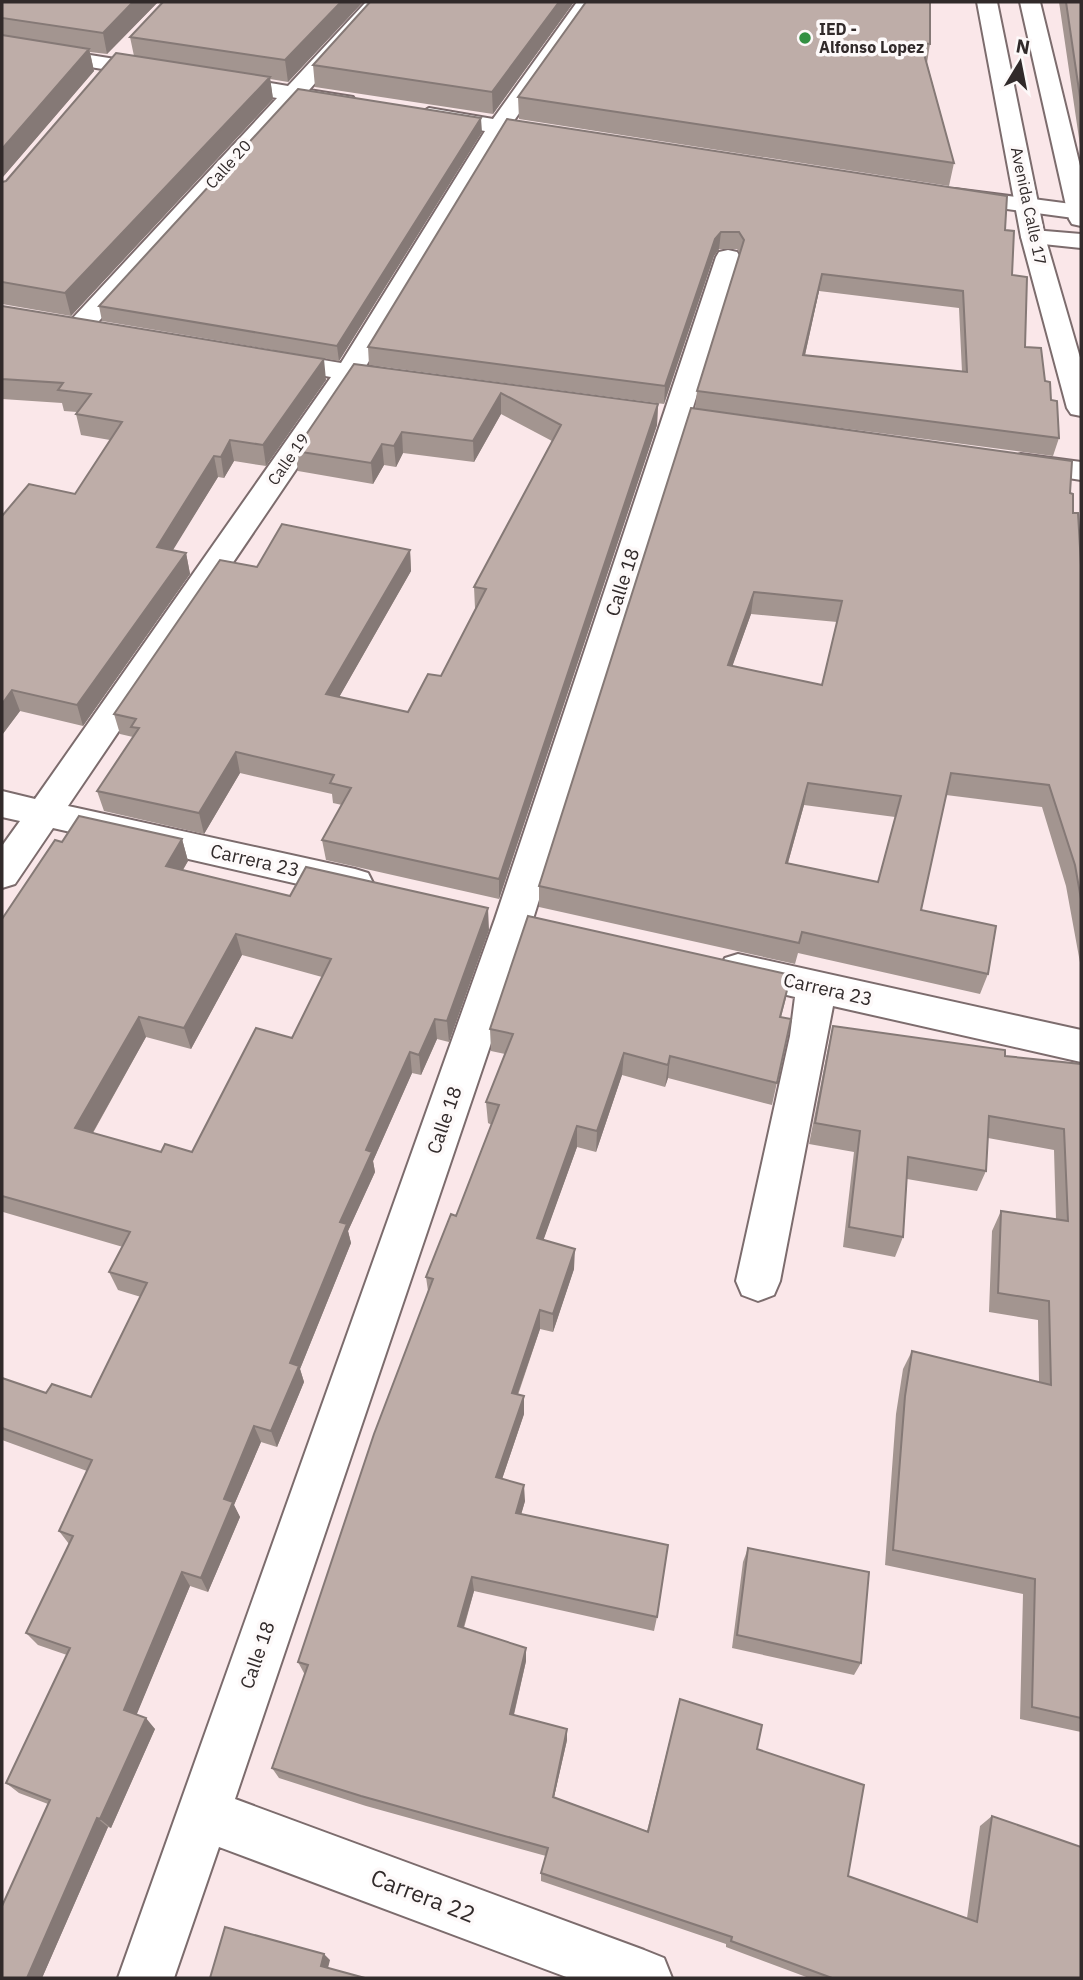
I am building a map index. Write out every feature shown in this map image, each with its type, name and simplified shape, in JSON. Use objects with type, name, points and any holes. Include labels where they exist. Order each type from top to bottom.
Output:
[{"type":"street","name":"Calle 20","points":[[80,327],[377,2]]},
{"type":"street","name":"Calle 19","points":[[2,874],[348,373],[499,126],[587,2]]},
{"type":"street","name":"Avenida Calle 17","points":[[986,2],[1034,237],[1081,408]]},
{"type":"street","points":[[934,193],[1080,216],[1031,2]]},
{"type":"street","points":[[97,85],[131,46]]},
{"type":"street","points":[[2,47],[361,105]]},
{"type":"street","points":[[402,111],[580,139]]},
{"type":"street","points":[[1034,237],[1081,241]]},
{"type":"street","name":"Calle 18","points":[[146,1978],[501,916],[728,257]]},
{"type":"street","points":[[254,357],[430,384]]},
{"type":"street","points":[[1000,460],[1081,471]]},
{"type":"street","name":"Carrera 23","points":[[2,804],[393,891]]},
{"type":"street","points":[[501,916],[554,928]]},
{"type":"street","name":"Carrera 23","points":[[698,960],[1081,1046]]},
{"type":"street","points":[[758,1281],[810,1035],[816,986]]},
{"type":"street","name":"Carrera 22","points":[[201,1813],[644,1978]]},
{"type":"building","points":[[2,2],[133,2],[103,33],[2,18]]},
{"type":"building","points":[[163,2],[341,2],[285,60],[130,37]]},
{"type":"building","points":[[370,2],[559,2],[492,92],[313,65]]},
{"type":"building","points":[[586,2],[930,2],[930,44],[921,43],[954,163],[518,97]]},
{"type":"building","points":[[1066,2],[1081,2],[1081,104]]},
{"type":"building","points":[[2,35],[89,49],[2,149]]},
{"type":"building","points":[[116,53],[270,77],[65,293],[2,282],[2,182],[6,181]]},
{"type":"building","points":[[298,89],[481,118],[337,346],[99,306]]},
{"type":"building","points":[[507,119],[1007,196],[1005,230],[1014,231],[1012,275],[1027,277],[1025,347],[1041,348],[1045,381],[1050,382],[1051,400],[1057,401],[1059,438],[697,391],[744,240],[739,232],[721,232],[715,239],[665,386],[368,347]],"holes":[[[822,274],[963,291],[967,372],[803,355]]]},
{"type":"building","points":[[2,306],[324,359],[263,445],[230,440],[221,457],[214,456],[157,547],[186,553],[77,705],[12,690],[2,704],[2,516],[29,484],[75,494],[122,422],[76,414],[91,394],[58,390],[63,383],[2,379]]},
{"type":"building","points":[[354,364],[658,404],[499,879],[322,840],[351,788],[330,783],[334,775],[236,752],[199,813],[97,791],[139,728],[131,727],[136,719],[114,714],[220,560],[257,567],[282,524],[410,550],[326,694],[408,712],[428,674],[441,676],[486,589],[474,587],[561,425],[501,393],[473,441],[402,432],[394,446],[382,444],[371,463],[295,451]]},
{"type":"building","points":[[691,408],[1072,461],[1070,493],[1073,494],[1073,513],[1078,513],[1081,565],[1081,899],[1075,865],[1049,785],[951,773],[921,910],[996,926],[988,974],[802,932],[799,943],[539,886]],"holes":[[[754,592],[842,601],[822,685],[728,665]],[[808,783],[901,796],[878,882],[786,863]]]},
{"type":"building","points":[[79,816],[182,839],[166,866],[290,896],[306,867],[488,908],[447,1021],[435,1019],[419,1055],[410,1052],[366,1150],[372,1152],[340,1222],[347,1224],[290,1363],[299,1366],[271,1431],[254,1426],[224,1499],[233,1502],[201,1578],[182,1572],[124,1710],[146,1718],[100,1819],[97,1818],[27,1978],[2,1978],[2,1906],[50,1800],[6,1783],[70,1648],[26,1633],[73,1536],[59,1531],[92,1460],[2,1428],[2,1378],[46,1393],[52,1384],[91,1397],[147,1283],[109,1272],[130,1232],[2,1196],[2,919],[55,840],[62,842]],"holes":[[[236,934],[331,959],[292,1038],[256,1028],[192,1152],[165,1144],[161,1152],[75,1128],[139,1017],[184,1028]]]},
{"type":"building","points":[[528,916],[791,975],[780,1017],[791,1019],[777,1083],[670,1056],[668,1065],[624,1053],[597,1131],[577,1126],[537,1238],[575,1249],[553,1314],[540,1310],[512,1393],[524,1396],[496,1477],[524,1485],[516,1513],[668,1545],[657,1617],[472,1577],[458,1626],[526,1648],[510,1714],[567,1729],[553,1797],[648,1832],[680,1699],[762,1725],[757,1749],[864,1785],[848,1876],[977,1922],[992,1816],[1081,1847],[1081,1978],[832,1978],[731,1941],[732,1937],[541,1873],[548,1848],[361,1796],[272,1768],[308,1665],[298,1662],[374,1434],[433,1279],[426,1277],[451,1214],[456,1216],[499,1105],[486,1102],[513,1034],[490,1029]]},
{"type":"building","points":[[833,1026],[1005,1050],[1005,1056],[1081,1064],[1081,1718],[1032,1707],[1035,1579],[893,1550],[905,1396],[912,1351],[1051,1385],[1049,1301],[998,1293],[1001,1211],[1068,1221],[1064,1129],[989,1116],[986,1171],[908,1157],[903,1237],[849,1227],[860,1131],[815,1123]]},
{"type":"building","points":[[748,1548],[869,1572],[861,1663],[737,1635]]},
{"type":"building","points":[[225,1927],[324,1954],[321,1966],[365,1978],[210,1978]]},
{"type":"place","name":"IED - Alfonso Lopez","points":[[805,38]]}]
